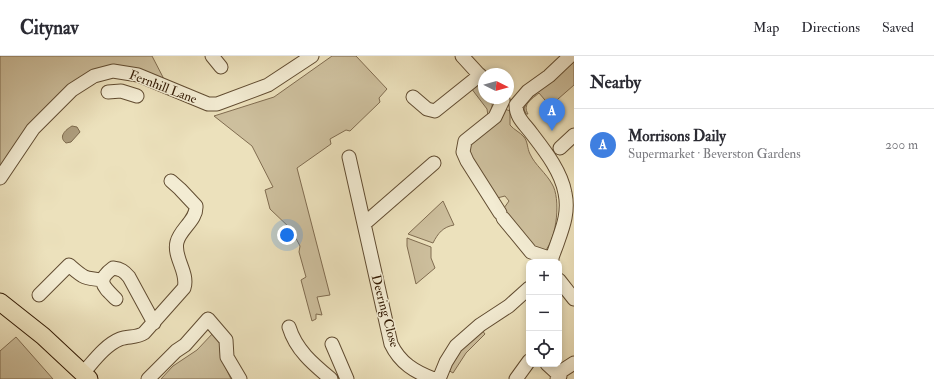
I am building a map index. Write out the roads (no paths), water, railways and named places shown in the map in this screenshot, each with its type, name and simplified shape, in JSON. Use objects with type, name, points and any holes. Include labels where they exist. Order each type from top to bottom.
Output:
[{"type":"main road","points":[[0,302],[43,336],[86,376]]},
{"type":"street","points":[[212,56],[221,67]]},
{"type":"street","name":"Fernhill Lane","points":[[0,178],[33,129],[72,90],[94,76],[113,71],[138,75],[208,104],[217,104],[268,85],[312,56]]},
{"type":"street","points":[[462,56],[478,74]]},
{"type":"street","points":[[551,259],[565,223],[565,193],[560,176],[549,157],[520,120],[516,112],[516,105],[528,91],[549,76],[570,56]]},
{"type":"street","points":[[121,91],[123,72]]},
{"type":"street","points":[[413,97],[428,110],[434,111],[478,81]]},
{"type":"street","points":[[108,92],[121,91],[137,96]]},
{"type":"street","points":[[500,104],[495,117],[465,141],[463,152],[467,161],[531,252],[548,259]]},
{"type":"street","points":[[560,148],[574,135]]},
{"type":"street","name":"Deering Close","points":[[353,162],[364,224],[391,344],[395,352],[406,365],[434,379]]},
{"type":"street","points":[[364,224],[434,163]]},
{"type":"street","points":[[86,376],[112,343],[122,338],[142,335],[181,292],[185,285],[185,278],[177,249],[177,241],[197,209],[195,204],[179,184]]},
{"type":"street","points":[[39,295],[69,264],[81,276],[103,280]]},
{"type":"street","points":[[116,299],[104,287],[103,280],[113,268],[119,268],[129,277],[154,323]]},
{"type":"street","points":[[562,284],[574,299]]},
{"type":"street","points":[[439,379],[446,362],[456,346],[475,328],[509,306],[526,291]]},
{"type":"street","points":[[148,379],[176,351],[185,345],[208,319],[226,340],[227,357],[240,379]]},
{"type":"street","points":[[289,327],[293,339],[301,351],[331,379]]},
{"type":"street","points":[[332,344],[347,379]]},
{"type":"street","points":[[550,367],[559,377],[574,363]]},
{"type":"street","points":[[516,379],[526,365]]},
{"type":"place","name":"Morrisons Daily","points":[[552,131]]}]
